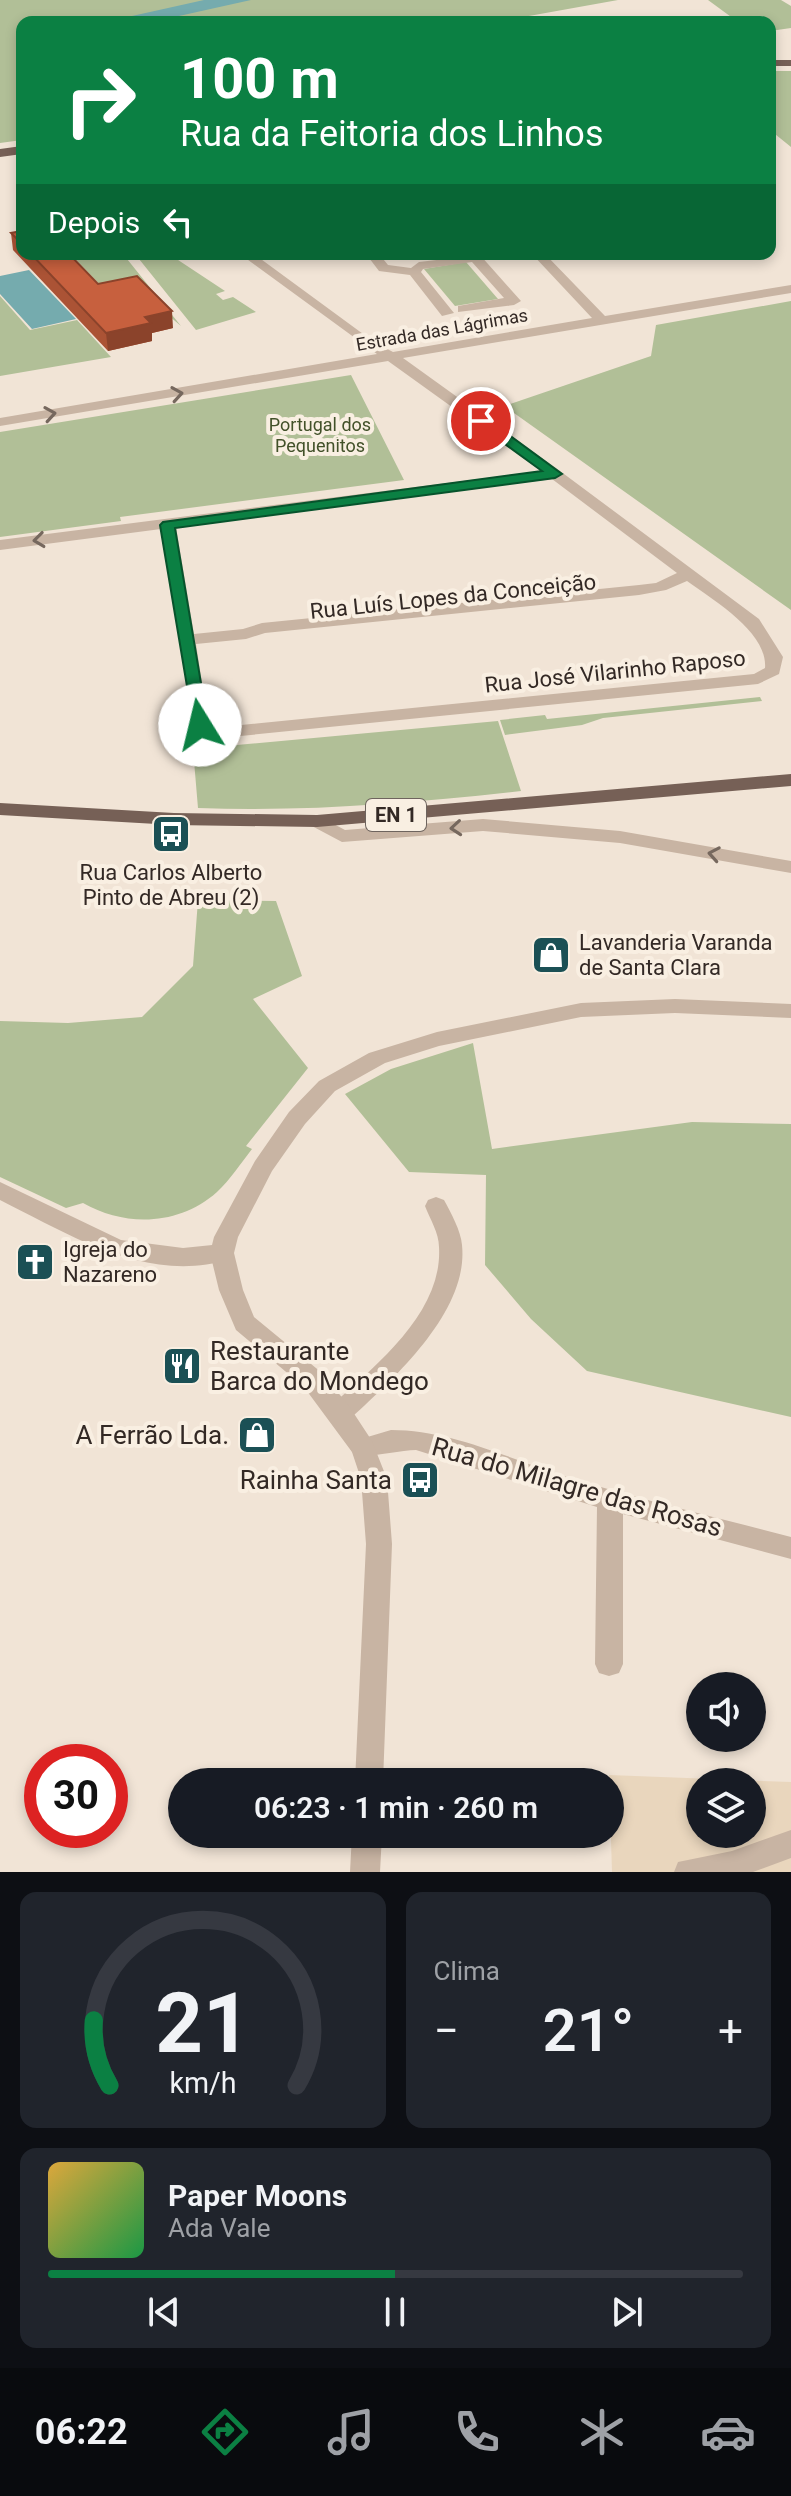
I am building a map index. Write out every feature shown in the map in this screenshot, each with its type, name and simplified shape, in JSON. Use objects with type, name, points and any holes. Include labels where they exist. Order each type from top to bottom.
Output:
[{"type":"main road","name":"EN 1","points":[[0,809],[187,820],[317,821],[791,780]]},
{"type":"street","name":"Rua José Vilarinho Raposo","points":[[186,640],[200,725],[220,733],[758,679],[773,670],[774,657],[753,623],[555,474],[392,357],[369,345],[253,260]]},
{"type":"street","points":[[377,260],[384,268],[414,272],[447,313]]},
{"type":"street","points":[[414,272],[419,266],[461,260]]},
{"type":"street","points":[[463,309],[514,301],[477,260]]},
{"type":"street","points":[[544,260],[601,320]]},
{"type":"street","name":"Estrada das Lágrimas","points":[[0,422],[791,289]]},
{"type":"street","points":[[0,545],[555,474]]},
{"type":"street","points":[[168,525],[186,640]]},
{"type":"street","name":"Rua Luís Lopes da Conceição","points":[[186,640],[246,634],[264,636],[643,600],[660,587],[689,574]]},
{"type":"street","points":[[317,821],[342,836],[483,825],[620,837],[791,867]]},
{"type":"street","points":[[370,1768],[379,1544],[374,1479],[363,1448],[313,1380],[244,1323],[231,1290],[222,1253],[226,1237],[263,1167],[297,1118],[327,1086],[377,1058],[437,1039],[581,1010],[675,1006],[791,1011]]},
{"type":"street","points":[[0,1190],[117,1248],[183,1257],[222,1253]]},
{"type":"street","points":[[340,1413],[397,1358],[424,1325],[439,1299],[451,1246],[436,1206]]},
{"type":"street","name":"Rua do Milagre das Rosas","points":[[363,1448],[391,1440],[416,1440],[610,1500],[791,1548]]},
{"type":"street","points":[[609,1664],[610,1500]]},
{"type":"street","points":[[689,1872],[732,1865],[791,1844]]},
{"type":"street","points":[[365,1872],[366,1848]]},
{"type":"green space","points":[[0,0],[618,0],[529,16],[16,16],[16,141],[0,143]]},
{"type":"green space","points":[[708,0],[781,0],[791,6],[791,28],[776,30],[776,16],[730,16]]},
{"type":"green space","points":[[776,71],[791,71],[791,147],[776,135]]},
{"type":"green space","points":[[76,260],[128,260],[181,326],[162,310],[113,298]]},
{"type":"green space","points":[[140,260],[178,260],[225,291],[216,294],[223,300],[233,297],[256,312],[196,330]]},
{"type":"green space","points":[[466,262],[498,299],[455,306],[424,269]]},
{"type":"green space","points":[[0,296],[30,330],[77,320],[111,357],[0,376]]},
{"type":"green space","points":[[791,301],[791,610],[504,406],[651,356],[656,325]]},
{"type":"green space","name":"Portugal dos Pequenitos","points":[[351,375],[404,480],[120,517],[121,521],[0,537],[0,432]]},
{"type":"green space","points":[[760,697],[762,701],[603,718],[582,725],[505,735],[500,720],[545,715],[547,719]]},
{"type":"green space","points":[[498,721],[521,791],[360,806],[198,808],[193,749]]},
{"type":"green space","points":[[198,900],[276,901],[302,976],[253,999],[308,1068],[246,1146],[252,1149],[222,1187],[202,1203],[169,1217],[152,1219],[116,1216],[83,1203],[66,1208],[0,1177],[0,1021],[68,1023],[142,1017],[193,966]]},
{"type":"green space","points":[[473,1043],[492,1149],[692,1122],[791,1124],[791,1417],[587,1371],[531,1319],[485,1265],[486,1175],[409,1172],[345,1094],[391,1069]]},
{"type":"shaded area","points":[[624,1776],[686,1778],[686,1848],[766,1848],[766,1781],[791,1782],[791,1872],[612,1872],[611,1848],[624,1848]]},
{"type":"water","points":[[204,0],[251,0],[179,16],[132,16]]},
{"type":"water","points":[[29,270],[76,319],[32,329],[0,294],[0,276]]},
{"type":"building","points":[[37,260],[75,260],[98,284],[137,276],[172,311],[145,317],[151,323],[106,333]]},
{"type":"place","name":"Rua Carlos Alberto Pinto de Abreu (2)","points":[[171,834]]},
{"type":"place","name":"Lavanderia Varanda de Santa Clara","points":[[551,955]]},
{"type":"place","name":"Igreja do Nazareno","points":[[35,1262]]},
{"type":"place","name":"Restaurante Barca do Mondego","points":[[182,1366]]},
{"type":"place","name":"A Ferrão Lda.","points":[[257,1435]]},
{"type":"place","name":"Rainha Santa","points":[[420,1480]]},
{"type":"route","points":[[200,725],[168,525],[555,474],[481,421]]}]
